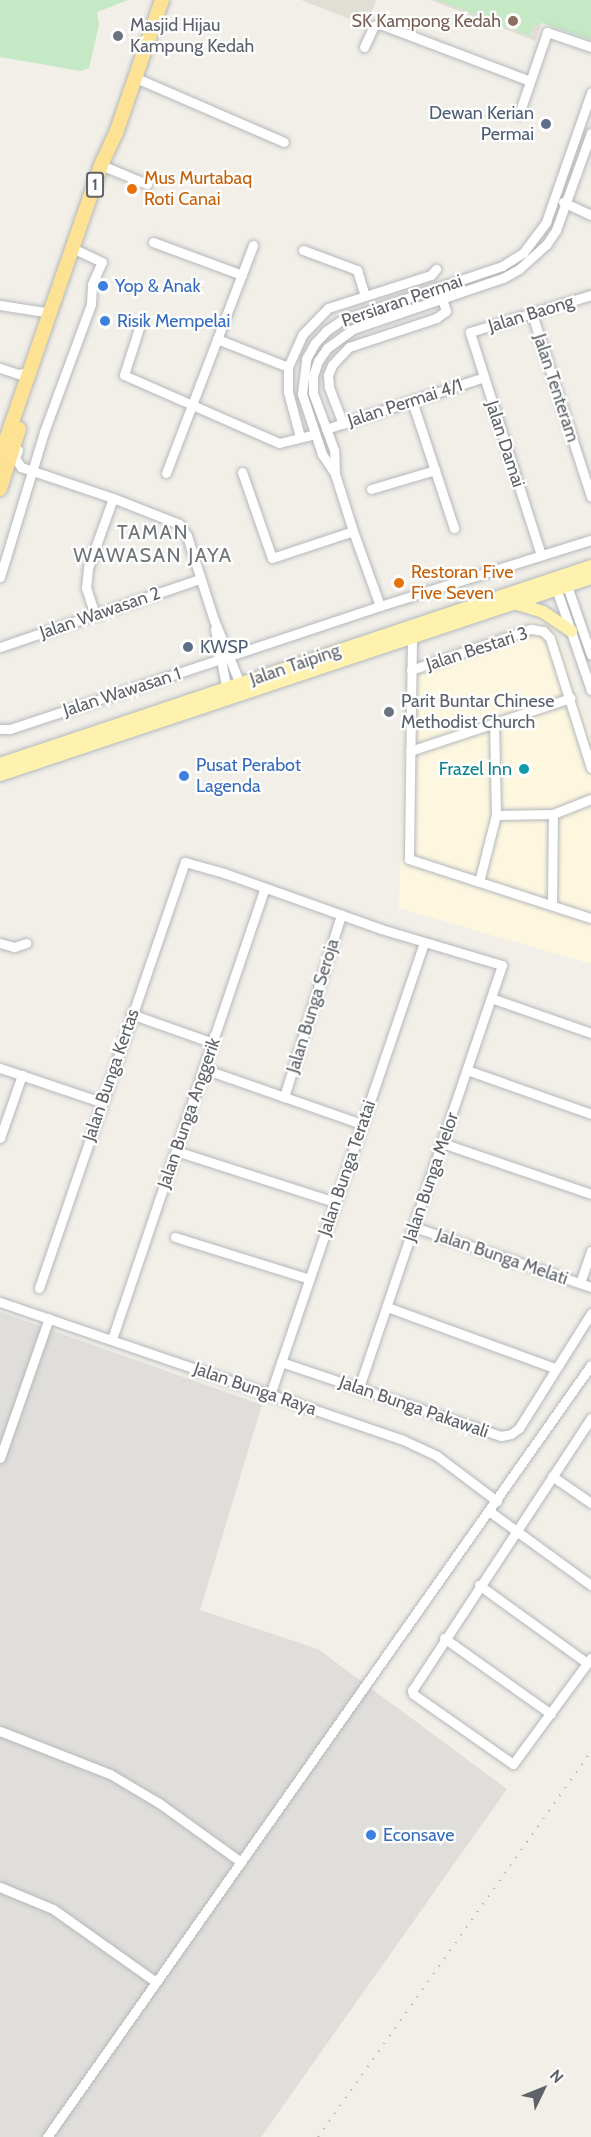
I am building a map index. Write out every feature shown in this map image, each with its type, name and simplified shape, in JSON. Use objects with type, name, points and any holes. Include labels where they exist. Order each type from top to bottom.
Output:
[{"type":"highway","name":"1","points":[[0,457],[21,373],[51,313],[101,165],[136,78],[162,0]]},
{"type":"highway","name":"1","points":[[0,490],[16,440],[21,373]]},
{"type":"main road","name":"Jalan Taiping","points":[[243,689],[412,639],[514,603],[591,566]]},
{"type":"main road","name":"Jalan Taiping","points":[[0,776],[228,694],[560,581],[591,578]]},
{"type":"main road","points":[[514,603],[543,612],[571,631]]},
{"type":"main road","name":"Jalan Taiping","points":[[0,764],[228,694]]},
{"type":"street","points":[[364,47],[374,26],[380,24],[530,81]]},
{"type":"street","points":[[519,114],[547,32],[591,46]]},
{"type":"street","points":[[136,78],[284,142]]},
{"type":"street","name":"Persiaran Permai","points":[[335,474],[322,454],[302,394],[302,377],[306,359],[320,337],[342,320],[502,266],[523,254],[546,222],[591,93]]},
{"type":"street","name":"Persiaran Permai","points":[[335,474],[334,450],[313,393],[313,376],[318,361],[327,348],[353,329],[503,278],[519,269],[546,245],[556,230],[591,133]]},
{"type":"street","points":[[101,165],[147,184]]},
{"type":"street","points":[[555,199],[591,215]]},
{"type":"street","points":[[153,242],[242,275]]},
{"type":"street","points":[[166,473],[253,244]]},
{"type":"street","points":[[0,577],[32,470],[91,304],[92,284],[102,261],[74,249]]},
{"type":"street","points":[[303,249],[357,270],[365,296]]},
{"type":"street","points":[[300,438],[288,392],[288,368],[302,335],[311,323],[328,308],[431,275],[436,269]]},
{"type":"street","points":[[343,424],[329,387],[328,375],[339,356],[349,347],[436,318],[446,310],[439,288]]},
{"type":"street","name":"Jalan Baong","points":[[470,332],[591,295]]},
{"type":"street","points":[[0,305],[51,313]]},
{"type":"street","name":"Jalan Tenteram","points":[[532,314],[591,497]]},
{"type":"street","points":[[139,328],[124,375],[193,403],[279,443],[315,434]]},
{"type":"street","name":"Jalan Damai","points":[[470,332],[541,555]]},
{"type":"street","points":[[217,339],[288,368]]},
{"type":"street","points":[[0,368],[21,373]]},
{"type":"street","name":"Jalan Permai 4/1","points":[[326,429],[484,377]]},
{"type":"street","points":[[412,401],[454,528]]},
{"type":"street","points":[[16,440],[19,448],[15,458],[21,466],[113,498],[179,525],[187,536],[214,620],[243,689]]},
{"type":"street","points":[[0,490],[7,488],[12,470],[21,466]]},
{"type":"street","points":[[370,489],[435,470]]},
{"type":"street","points":[[242,472],[272,558],[352,531]]},
{"type":"street","points":[[335,474],[352,531],[380,606]]},
{"type":"street","points":[[95,615],[86,588],[88,568],[113,498]]},
{"type":"street","name":"Jalan Wawasan 1","points":[[0,729],[10,729],[380,606],[591,540]]},
{"type":"street","name":"Jalan Wawasan 2","points":[[0,647],[200,579]]},
{"type":"street","points":[[560,581],[571,631],[591,690]]},
{"type":"street","points":[[560,581],[591,655]]},
{"type":"street","points":[[214,620],[219,659],[228,694]]},
{"type":"street","name":"Jalan Bestari 3","points":[[411,670],[531,630],[543,631],[550,638],[570,698]]},
{"type":"street","points":[[412,639],[408,859],[591,918]]},
{"type":"street","points":[[410,751],[570,698],[591,768]]},
{"type":"street","points":[[479,882],[496,815],[494,722]]},
{"type":"street","points":[[496,815],[553,813],[591,799]]},
{"type":"street","points":[[552,905],[553,813]]},
{"type":"street","name":"Jalan Bunga Kertas","points":[[39,1288],[131,1014],[185,862],[265,888]]},
{"type":"street","points":[[265,888],[424,942]]},
{"type":"street","name":"Jalan Bunga Anggerik","points":[[112,1339],[265,888]]},
{"type":"street","name":"Jalan Bunga Seroja","points":[[284,1097],[341,915]]},
{"type":"street","points":[[0,942],[14,947],[26,943]]},
{"type":"street","name":"Jalan Bunga Melor","points":[[360,1388],[502,965],[424,942]]},
{"type":"street","name":"Jalan Bunga Teratai","points":[[270,1395],[424,942]]},
{"type":"street","points":[[491,998],[591,1033]]},
{"type":"street","points":[[131,1014],[213,1043]]},
{"type":"street","points":[[0,1068],[101,1102]]},
{"type":"street","points":[[204,1069],[362,1124]]},
{"type":"street","points":[[467,1070],[591,1114]]},
{"type":"street","points":[[0,1138],[22,1076]]},
{"type":"street","points":[[442,1143],[591,1194]]},
{"type":"street","points":[[176,1151],[332,1201]]},
{"type":"street","name":"Jalan Bunga Melati","points":[[414,1227],[591,1287]]},
{"type":"street","points":[[175,1237],[310,1279]]},
{"type":"street","points":[[580,1283],[591,1251]]},
{"type":"street","name":"Jalan Bunga Raya","points":[[0,1302],[401,1439],[437,1456],[497,1501]]},
{"type":"street","points":[[387,1307],[555,1368]]},
{"type":"street","name":"Jalan Bunga Pakawali","points":[[281,1362],[501,1436],[511,1434],[519,1428],[591,1314]]},
{"type":"street","points":[[0,1458],[49,1318]]},
{"type":"street","points":[[47,2137],[591,1365]]},
{"type":"street","points":[[479,1585],[589,1660],[513,1764],[413,1694],[412,1690],[479,1585],[590,1421]]},
{"type":"street","points":[[552,1476],[591,1503]]},
{"type":"street","points":[[489,1511],[591,1585]]},
{"type":"street","points":[[444,1638],[551,1714]]},
{"type":"street","points":[[0,1731],[110,1774],[159,1803],[241,1862]]},
{"type":"street","points":[[0,1887],[53,1910],[156,1982]]},
{"type":"shaded area","name":"SK Kampong Kedah","points":[[301,0],[376,0],[367,26]]},
{"type":"shaded area","name":"SK Kampong Kedah","points":[[431,0],[492,0],[543,19],[535,41]]},
{"type":"shaded area","points":[[542,618],[556,628],[591,737],[591,964],[399,908],[407,665]]},
{"type":"shaded area","points":[[0,1312],[262,1405],[200,1610],[318,1649],[507,1789],[261,2137],[0,2137]]},
{"type":"green space","points":[[0,0],[128,0],[97,12],[99,25],[89,68],[81,71],[0,57]]},
{"type":"green space","points":[[437,0],[591,0],[591,40],[542,23],[533,26],[530,36]]},
{"type":"railway","points":[[318,2137],[591,1751]]},
{"type":"place","name":"SK Kampong Kedah","points":[[513,21]]},
{"type":"place","name":"Masjid Hijau Kampung Kedah","points":[[118,36]]},
{"type":"place","name":"Dewan Kerian Permai","points":[[546,124]]},
{"type":"place","name":"Mus Murtabaq Roti Canai","points":[[132,189]]},
{"type":"place","name":"Yop & Anak","points":[[103,286]]},
{"type":"place","name":"Risik Mempelai","points":[[105,321]]},
{"type":"place","name":"Restoran Five Five Seven","points":[[399,583]]},
{"type":"place","name":"KWSP","points":[[188,647]]},
{"type":"place","name":"Parit Buntar Chinese Methodist Church","points":[[389,712]]},
{"type":"place","name":"Frazel Inn","points":[[524,769]]},
{"type":"place","name":"Pusat Perabot Lagenda","points":[[184,776]]},
{"type":"place","name":"Econsave","points":[[371,1835]]},
{"type":"district","name":"TAMAN WAWASAN JAYA","points":[[153,544]]}]
